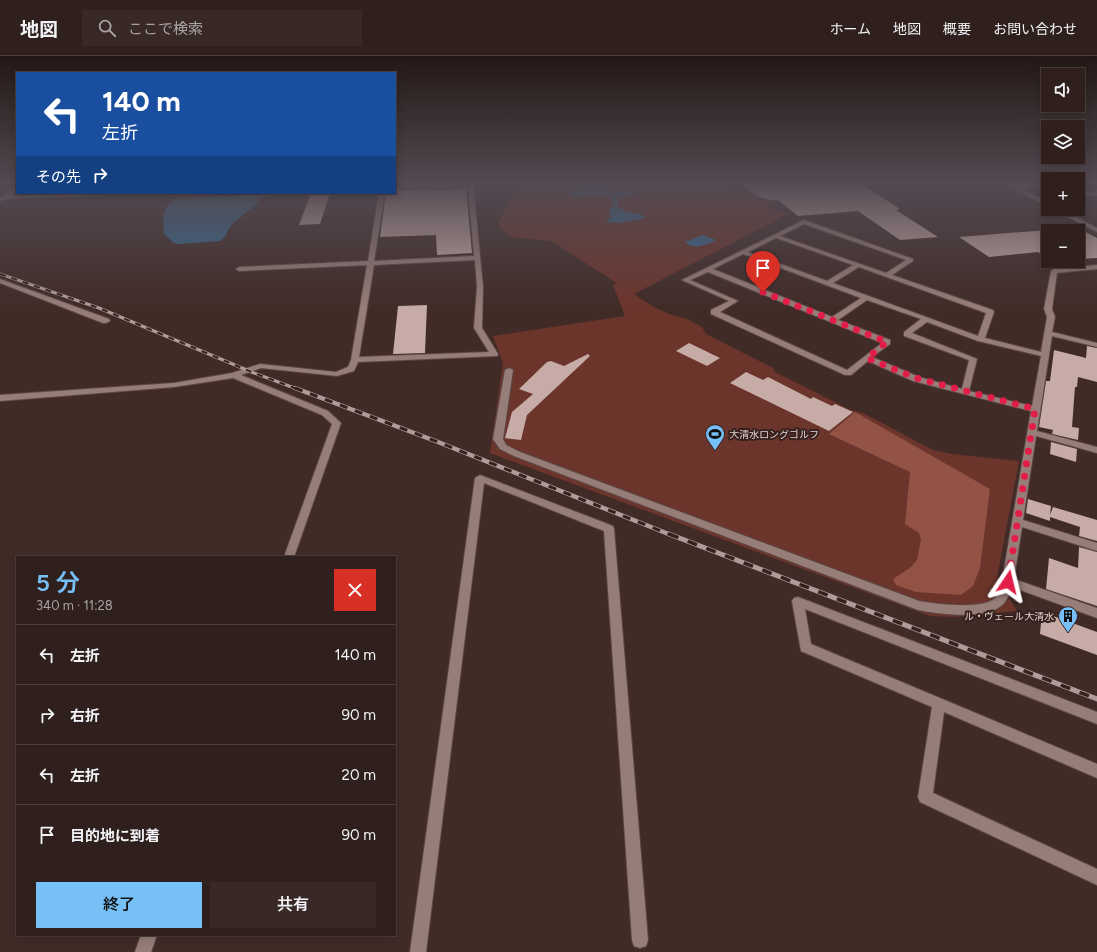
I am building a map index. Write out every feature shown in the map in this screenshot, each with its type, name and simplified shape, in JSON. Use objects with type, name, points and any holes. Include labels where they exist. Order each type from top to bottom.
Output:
[{"type":"street","points":[[0,398],[174,385],[234,375],[260,366],[337,374],[351,369],[355,360],[377,225]]},
{"type":"street","points":[[355,360],[494,354],[478,328],[480,287],[475,225]]},
{"type":"street","points":[[707,269],[887,342],[848,373],[714,312],[735,301],[685,280],[707,269],[743,252],[798,225]]},
{"type":"street","points":[[812,225],[911,260],[887,275]]},
{"type":"street","points":[[1087,225],[1097,230]]},
{"type":"street","points":[[775,236],[990,312],[981,339]]},
{"type":"street","points":[[743,252],[981,339],[1044,355]]},
{"type":"street","points":[[239,269],[477,258]]},
{"type":"street","points":[[828,283],[858,265]]},
{"type":"street","points":[[509,370],[498,440],[503,447],[517,454],[918,605],[933,608],[982,609],[990,607],[1001,600],[1008,582],[1051,317],[1048,309],[1054,271],[1097,267]]},
{"type":"street","points":[[0,281],[106,321]]},
{"type":"street","points":[[833,320],[866,297]]},
{"type":"street","points":[[926,319],[907,334],[973,359],[965,392]]},
{"type":"street","points":[[1048,333],[1097,345]]},
{"type":"street","points":[[867,358],[916,378],[1035,409]]},
{"type":"street","points":[[234,375],[325,413],[337,423],[289,556]]},
{"type":"street","points":[[1032,432],[1097,450]]},
{"type":"street","points":[[418,952],[480,478],[609,529],[640,940]]},
{"type":"street","points":[[1018,522],[1097,547]]},
{"type":"street","points":[[1008,582],[1097,613]]},
{"type":"street","points":[[1097,718],[798,601],[805,647],[1097,771]]},
{"type":"street","points":[[939,704],[925,797],[1097,877]]},
{"type":"street","points":[[143,952],[149,936]]},
{"type":"shaded area","name":"大清水ロングゴルフ","points":[[498,225],[767,225],[634,294],[654,307],[671,315],[687,319],[702,327],[706,334],[773,368],[775,372],[851,410],[863,413],[933,450],[952,454],[1019,461],[997,578],[1017,611],[954,617],[930,616],[490,453],[503,363],[493,336],[625,316],[613,285],[617,283],[551,241],[510,237]]},
{"type":"shaded area","points":[[855,412],[990,489],[980,568],[973,586],[961,595],[916,592],[896,585],[893,579],[911,567],[917,560],[921,539],[919,533],[905,524],[910,472],[829,434]]},
{"type":"water","points":[[163,225],[232,225],[224,238],[220,241],[179,244],[174,243],[164,234]]},
{"type":"water","points":[[703,235],[716,240],[705,245],[696,246],[689,245],[685,242]]},
{"type":"building","points":[[382,225],[469,225],[472,253],[437,255],[436,235],[380,237]]},
{"type":"building","points":[[878,225],[919,225],[938,237],[900,240]]},
{"type":"building","points":[[1041,231],[1041,254],[1038,252],[989,257],[959,237]]},
{"type":"building","points":[[1085,232],[1097,238],[1097,258],[1085,259]]},
{"type":"building","points":[[427,305],[425,353],[393,354],[398,306]]},
{"type":"building","points":[[689,343],[720,358],[707,366],[676,351]]},
{"type":"building","points":[[1087,346],[1097,348],[1097,382],[1078,377],[1077,387],[1075,387],[1072,427],[1079,428],[1078,440],[1052,434],[1053,430],[1039,427],[1046,381],[1050,381],[1054,350],[1086,358]]},
{"type":"building","points":[[588,354],[590,356],[527,415],[521,440],[505,438],[512,412],[533,394],[519,389],[547,362],[551,361],[564,366]]},
{"type":"building","points":[[746,372],[763,380],[768,377],[811,399],[813,397],[832,406],[835,404],[853,412],[829,431],[730,383]]},
{"type":"building","points":[[1051,442],[1077,449],[1076,462],[1050,454]]},
{"type":"building","points":[[1028,499],[1051,506],[1050,515],[1053,507],[1097,520],[1097,541],[1079,536],[1080,527],[1050,517],[1050,521],[1026,513]]},
{"type":"building","points":[[1079,547],[1097,552],[1097,606],[1046,589],[1049,558],[1078,568]]},
{"type":"building","name":"ル・ヴェール大清水","points":[[1042,612],[1097,632],[1097,655],[1040,634]]},
{"type":"railway","points":[[0,274],[99,308],[254,373],[297,389]]},
{"type":"railway","points":[[295,388],[438,442],[671,535]]},
{"type":"railway","points":[[669,534],[1097,699]]},
{"type":"place","name":"大清水ロングゴルフ","points":[[715,451]]},
{"type":"place","name":"ル・ヴェール大清水","points":[[1068,633]]},
{"type":"route","points":[[763,292],[887,342],[867,358],[916,378],[1035,409],[1008,582]]}]
